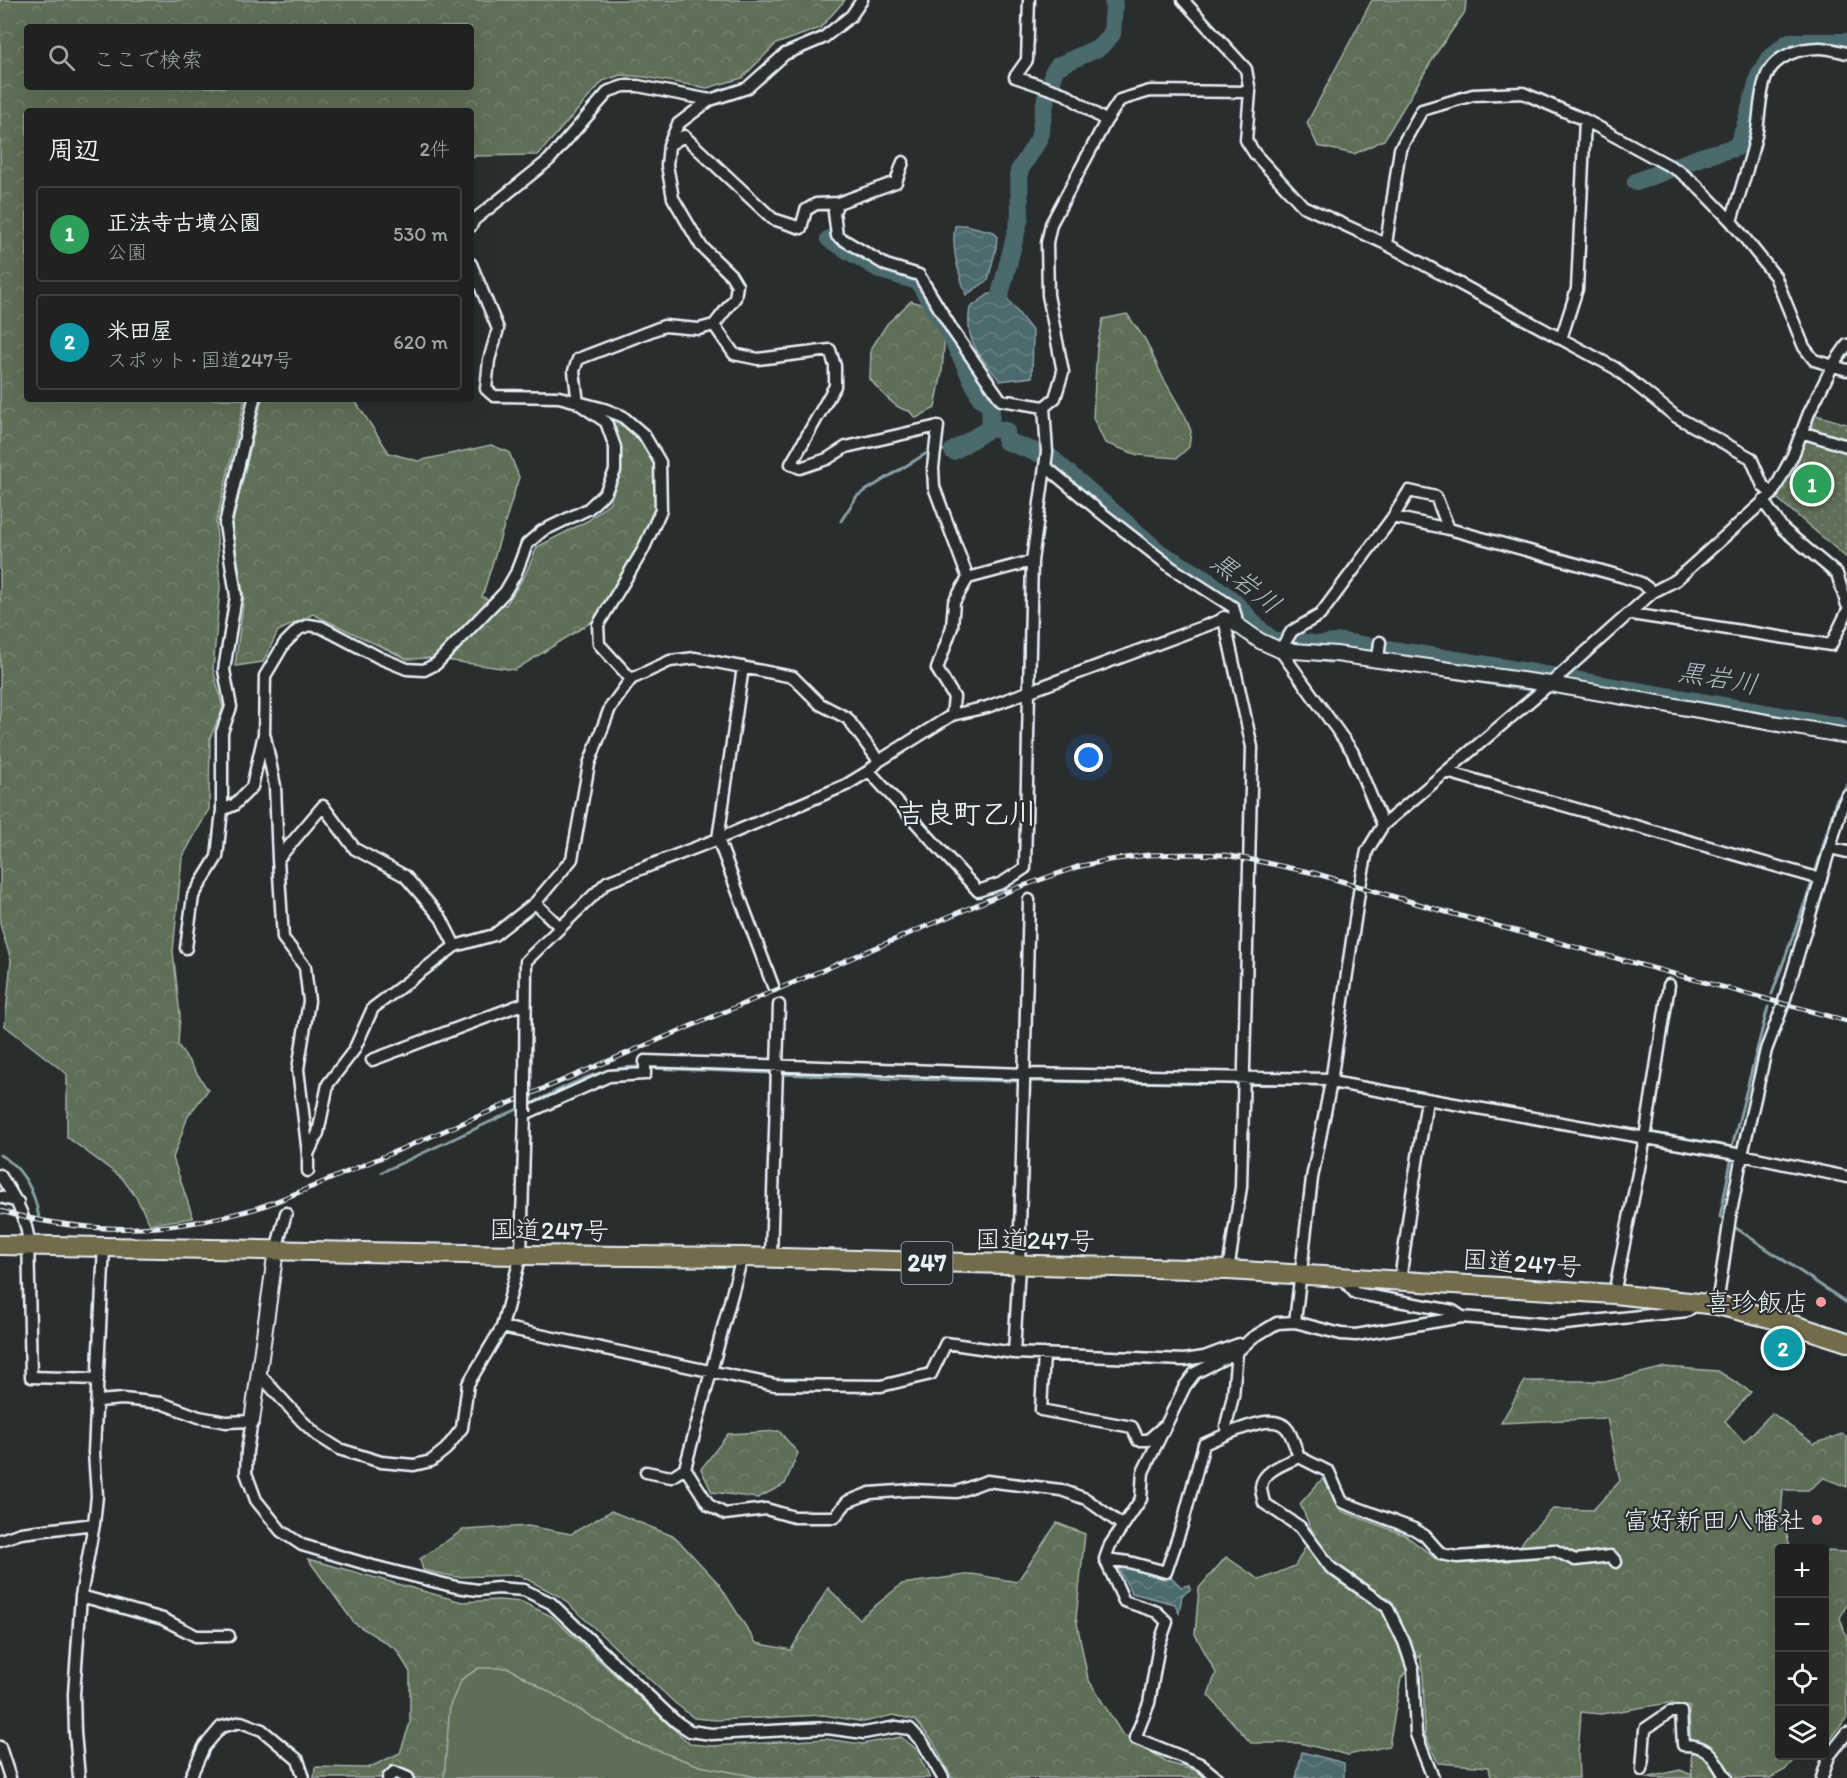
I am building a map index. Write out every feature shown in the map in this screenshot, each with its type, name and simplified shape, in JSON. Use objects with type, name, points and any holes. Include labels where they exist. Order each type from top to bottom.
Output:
[{"type":"highway","name":"国道247号","points":[[0,1245],[520,1255],[771,1257],[1019,1266],[1228,1270],[1614,1294],[1717,1305],[1778,1320],[1847,1342]]},
{"type":"street","points":[[308,1171],[298,1069],[309,1000],[304,967],[283,938],[275,786],[264,734],[264,676],[284,644],[299,629],[309,625],[321,627],[380,658],[407,669],[424,670],[436,664],[505,592],[516,573],[527,544],[542,531],[588,509],[604,493],[615,471],[615,447],[606,422],[578,403],[574,371],[579,359],[664,326],[699,329],[714,325],[735,298],[737,285],[731,275],[701,246],[673,198],[668,165],[669,145],[678,124],[710,100],[747,88],[785,54],[823,38],[851,16],[862,0]]},
{"type":"street","points":[[1029,0],[1027,60],[1015,77],[1065,94],[1106,120]]},
{"type":"street","points":[[1183,0],[1246,69],[1250,92],[1246,140],[1303,206],[1386,244],[1615,368],[1675,416],[1751,458],[1783,529],[1837,574],[1847,604]]},
{"type":"street","points":[[1731,221],[1752,152],[1766,78],[1772,66],[1781,58],[1797,51],[1821,48],[1847,53]]},
{"type":"street","points":[[474,219],[549,160],[609,91],[624,86],[639,86],[710,100]]},
{"type":"street","points":[[838,203],[834,212],[837,236],[886,265],[919,274],[953,331],[1001,400],[1044,407],[1055,398],[1063,372],[1048,296],[1047,243],[1051,224],[1106,120],[1120,100],[1150,91],[1250,92]]},
{"type":"street","points":[[1386,244],[1400,149],[1422,110],[1473,95],[1523,93],[1585,120],[1679,171],[1696,184],[1731,221],[1775,276],[1804,347],[1814,360],[1847,370]]},
{"type":"street","points":[[1561,339],[1577,289],[1585,120]]},
{"type":"street","points":[[669,145],[684,136],[773,219],[801,228],[806,210],[816,204],[838,203],[896,182],[903,162]]},
{"type":"street","points":[[474,271],[498,329],[489,360],[486,388],[494,396],[559,397],[622,416],[644,435],[660,462],[661,510],[643,550],[598,625],[599,644],[631,679]]},
{"type":"street","points":[[714,325],[734,354],[758,359],[830,350],[835,366],[835,386],[791,464],[800,468],[827,459],[846,447],[938,426],[933,468],[934,486],[968,578]]},
{"type":"street","points":[[1295,1322],[1312,1178],[1331,1083],[1367,851],[1383,825],[1562,674],[1653,592],[1676,580],[1767,497],[1793,455],[1809,413],[1833,365],[1847,345]]},
{"type":"street","points":[[186,948],[193,896],[217,857],[222,810],[222,732],[231,707],[224,670],[236,596],[225,524],[253,402]]},
{"type":"street","points":[[868,771],[978,891],[1002,882],[1024,868],[1032,561],[1047,452],[1044,407]]},
{"type":"street","points":[[1802,432],[1847,446]]},
{"type":"street","points":[[259,1374],[317,1435],[339,1449],[381,1462],[414,1466],[432,1461],[446,1449],[462,1428],[468,1384],[502,1327],[520,1255],[525,1113],[526,961],[607,882],[718,839],[846,785],[879,761],[952,715],[987,706],[1230,622],[1236,617],[1233,607],[1172,568],[1045,466]]},
{"type":"street","points":[[1281,650],[1292,632],[1320,615],[1393,517],[1409,491],[1436,497],[1449,529]]},
{"type":"street","points":[[1393,517],[1449,529],[1624,577],[1641,583],[1653,592]]},
{"type":"street","points":[[952,715],[954,697],[937,669],[952,627],[954,602],[968,578],[1032,561]]},
{"type":"street","points":[[1631,614],[1831,645],[1847,612]]},
{"type":"street","points":[[1230,622],[1260,641],[1281,650],[1378,659],[1550,684],[1843,735]]},
{"type":"street","points":[[1228,1270],[1240,1187],[1252,747],[1230,622]]},
{"type":"street","points":[[1378,659],[1380,642]]},
{"type":"street","points":[[1281,650],[1352,751],[1383,825]]},
{"type":"street","points":[[308,1154],[318,1133],[328,1084],[354,1050],[373,1008],[455,946],[494,935],[535,903],[572,859],[589,764],[610,708],[631,679],[670,661],[695,658],[793,677],[820,704],[847,718],[879,761]]},
{"type":"street","points":[[743,667],[718,839],[773,986]]},
{"type":"street","points":[[222,810],[234,806],[252,788],[264,734]]},
{"type":"street","points":[[1447,772],[1821,879]]},
{"type":"street","points":[[1717,1305],[1730,1217],[1766,1050],[1782,1008],[1841,808],[1847,796]]},
{"type":"street","points":[[278,859],[323,806],[355,849],[405,876],[441,918],[455,946]]},
{"type":"street","points":[[1830,849],[1847,852]]},
{"type":"street","points":[[1014,1353],[1019,1266],[1029,900]]},
{"type":"street","points":[[535,903],[560,927]]},
{"type":"street","points":[[1614,1294],[1645,1138],[1669,985]]},
{"type":"street","points":[[372,1060],[525,1003]]},
{"type":"street","points":[[771,1257],[778,1005]]},
{"type":"street","points":[[525,1113],[609,1076],[645,1074],[645,1061],[1024,1074],[1244,1078],[1331,1083],[1362,1088],[1742,1155],[1847,1177]]},
{"type":"street","points":[[1400,1281],[1427,1100]]},
{"type":"street","points":[[0,1175],[18,1202],[25,1218],[28,1236],[31,1377],[98,1379]]},
{"type":"street","points":[[0,1197],[18,1202]]},
{"type":"street","points":[[286,1213],[276,1250],[247,1451],[246,1473],[256,1500],[281,1531],[302,1545],[372,1566],[456,1587],[478,1590],[498,1588],[524,1590],[550,1603],[675,1721],[690,1731],[711,1734],[827,1728],[864,1733],[896,1727],[910,1729],[923,1743],[943,1778]]},
{"type":"street","points":[[79,1778],[74,1694],[81,1596],[97,1496],[94,1452],[104,1246]]},
{"type":"street","points":[[646,1472],[671,1477],[685,1468],[742,1257]]},
{"type":"street","points":[[1342,1278],[1355,1293],[1453,1311],[1462,1317]]},
{"type":"street","points":[[502,1327],[776,1385],[881,1386],[932,1374],[946,1343],[1014,1353],[1184,1360],[1204,1357],[1252,1338],[1277,1323],[1295,1322],[1341,1334],[1356,1335],[1462,1317],[1556,1325],[1687,1311],[1698,1303]]},
{"type":"street","points":[[1217,1778],[1200,1764],[1135,1738],[1149,1703],[1159,1645],[1167,1622],[1157,1612],[1124,1601],[1105,1560],[1110,1545],[1140,1499],[1143,1472],[1185,1386],[1195,1373],[1237,1352],[1252,1338]]},
{"type":"street","points":[[1229,1433],[1226,1426],[1233,1396],[1237,1352]]},
{"type":"street","points":[[1044,1354],[1041,1410],[1132,1427],[1138,1440],[1148,1440],[1166,1425]]},
{"type":"street","points":[[98,1401],[123,1399],[161,1403],[200,1417],[226,1422],[252,1421]]},
{"type":"street","points":[[1105,1560],[1129,1562],[1166,1572],[1184,1522],[1204,1444],[1229,1433],[1262,1423],[1276,1422],[1287,1429],[1299,1457],[1329,1472],[1342,1502],[1413,1529],[1425,1536],[1441,1554],[1457,1557],[1554,1550],[1575,1560],[1611,1556],[1616,1562]]},
{"type":"street","points":[[1299,1457],[1268,1474],[1261,1486],[1264,1503],[1300,1527],[1331,1568],[1387,1607],[1404,1642],[1413,1670],[1416,1734],[1433,1778]]},
{"type":"street","points":[[685,1468],[709,1505],[725,1514],[766,1509],[794,1517],[835,1517],[847,1502],[870,1493],[912,1490],[957,1492],[987,1481],[1061,1490],[1086,1498],[1122,1525]]},
{"type":"street","points":[[0,1540],[21,1533],[94,1524]]},
{"type":"street","points":[[81,1596],[163,1619],[196,1636],[228,1636]]},
{"type":"street","points":[[1642,1770],[1645,1729],[1670,1712],[1682,1712],[1683,1745],[1697,1745],[1710,1753],[1726,1778]]},
{"type":"street","points":[[190,1778],[204,1747],[220,1726],[241,1722],[262,1730],[298,1760],[304,1778]]},
{"type":"street","points":[[1822,1778],[1829,1756],[1847,1733]]},
{"type":"street","points":[[0,1747],[10,1778]]},
{"type":"street","points":[[388,1778],[394,1772],[408,1778]]},
{"type":"green space","points":[[0,0],[845,0],[820,28],[776,44],[742,78],[707,88],[621,75],[603,81],[538,155],[474,157],[474,108],[24,108],[24,402],[244,402],[216,523],[220,587],[213,669],[223,708],[210,738],[209,809],[182,858],[173,951],[180,1015],[178,1045],[208,1090],[188,1116],[173,1158],[193,1218],[150,1224],[136,1197],[122,1178],[67,1137],[67,1074],[5,1026],[11,960],[0,924]]},
{"type":"green space","points":[[1372,0],[1466,0],[1465,12],[1437,52],[1384,140],[1354,154],[1318,146],[1307,123]]},
{"type":"green space","points":[[911,301],[931,307],[945,331],[942,372],[935,408],[916,418],[909,411],[893,403],[870,379],[871,349],[887,324]]},
{"type":"green space","points":[[1127,314],[1146,341],[1191,431],[1189,447],[1177,458],[1138,455],[1105,443],[1093,418],[1097,347],[1103,319]]},
{"type":"green space","points":[[261,402],[356,402],[389,453],[418,461],[491,445],[509,452],[519,477],[482,597],[506,605],[525,575],[537,547],[589,520],[610,502],[620,474],[620,446],[613,420],[638,437],[655,463],[655,508],[639,547],[593,621],[515,670],[431,658],[407,659],[313,614],[278,631],[263,662],[235,666],[244,597],[232,526]]},
{"type":"green space","points":[[1809,413],[1847,424],[1847,558],[1772,494]]},
{"type":"green space","points":[[1665,1367],[1718,1371],[1751,1392],[1725,1421],[1744,1442],[1772,1413],[1814,1444],[1842,1434],[1847,1437],[1847,1487],[1824,1478],[1808,1490],[1783,1490],[1781,1515],[1789,1544],[1775,1544],[1775,1760],[1794,1760],[1785,1770],[1770,1778],[1692,1778],[1689,1707],[1669,1703],[1601,1714],[1581,1712],[1579,1778],[1491,1778],[1489,1767],[1438,1763],[1425,1735],[1420,1655],[1401,1678],[1389,1746],[1348,1755],[1300,1743],[1251,1743],[1208,1695],[1216,1673],[1195,1634],[1199,1588],[1226,1557],[1260,1580],[1295,1566],[1313,1533],[1300,1504],[1323,1478],[1341,1511],[1405,1535],[1439,1561],[1510,1561],[1526,1537],[1553,1509],[1593,1510],[1620,1481],[1607,1418],[1501,1423],[1525,1381],[1609,1381]]},
{"type":"green space","points":[[779,1431],[798,1453],[785,1484],[758,1498],[712,1492],[701,1469],[728,1434]]},
{"type":"green space","points":[[611,1511],[675,1537],[719,1584],[756,1643],[791,1650],[828,1588],[859,1619],[902,1584],[972,1574],[1017,1582],[1057,1523],[1085,1534],[1076,1618],[1088,1679],[1122,1734],[1169,1763],[1197,1771],[1205,1778],[952,1778],[932,1740],[915,1720],[893,1715],[864,1722],[824,1715],[716,1720],[694,1718],[561,1597],[519,1575],[456,1577],[423,1570],[420,1559],[463,1530],[528,1526],[571,1534]]},
{"type":"green space","points":[[1829,1551],[1846,1552],[1847,1554],[1847,1604],[1840,1618],[1847,1639],[1847,1717],[1829,1742]]},
{"type":"green space","points":[[308,1559],[462,1602],[498,1600],[522,1602],[551,1616],[690,1744],[713,1746],[826,1739],[862,1744],[901,1737],[915,1748],[930,1778],[762,1778],[700,1766],[634,1742],[509,1668],[479,1668],[462,1679],[450,1705],[444,1778],[314,1778],[315,1767],[368,1768],[400,1753],[410,1723],[410,1672],[396,1649],[354,1623]]},
{"type":"green space","points":[[509,1660],[702,1758],[907,1778],[434,1778],[455,1671]]},
{"type":"green space","points":[[1680,1770],[1699,1778],[1646,1778]]},
{"type":"water","points":[[965,225],[994,232],[997,236],[988,280],[966,295],[956,261],[954,244],[955,226]]},
{"type":"water","points":[[989,294],[1005,296],[1033,332],[1032,377],[1000,381],[975,348],[969,331],[970,308]]},
{"type":"water","points":[[1116,1564],[1165,1578],[1170,1576],[1181,1587],[1189,1585],[1190,1590],[1182,1595],[1179,1613],[1175,1604],[1132,1593]]},
{"type":"water","points":[[1302,1752],[1344,1763],[1344,1778],[1296,1778]]},
{"type":"waterway","points":[[1052,85],[1053,73],[1058,66],[1100,47],[1112,34],[1113,0]]},
{"type":"waterway","points":[[1636,182],[1701,157],[1737,147],[1759,76],[1771,57],[1789,42],[1847,42]]},
{"type":"waterway","points":[[1000,295],[1020,217],[1019,171],[1039,139],[1047,92]]},
{"type":"waterway","name":"黒岩川","points":[[829,239],[881,270],[918,281],[950,334],[981,398],[991,407],[990,428],[1006,431],[1006,441],[1051,458],[1160,553],[1204,578],[1233,601],[1262,632],[1275,642],[1319,645],[1342,642],[1481,664],[1839,726],[1847,735]]},
{"type":"waterway","points":[[953,451],[990,428]]},
{"type":"waterway","points":[[939,450],[953,451]]},
{"type":"waterway","points":[[841,521],[857,496],[927,453]]},
{"type":"waterway","points":[[1305,658],[1329,662],[1343,661]]},
{"type":"waterway","points":[[1364,665],[1531,690]]},
{"type":"waterway","points":[[1550,692],[1847,743]]},
{"type":"waterway","points":[[1815,874],[1836,801],[1847,785]]},
{"type":"waterway","points":[[1772,994],[1813,880]]},
{"type":"waterway","points":[[1649,1132],[1732,1147],[1768,1007]]},
{"type":"waterway","points":[[528,1105],[598,1074],[627,1067],[642,1067]]},
{"type":"waterway","points":[[649,1068],[774,1073]]},
{"type":"waterway","points":[[781,1074],[1020,1081]]},
{"type":"waterway","points":[[1027,1081],[1329,1085]]},
{"type":"waterway","points":[[1359,1083],[1365,1082],[1406,1090]]},
{"type":"waterway","points":[[382,1172],[522,1107]]},
{"type":"waterway","points":[[1581,1121],[1642,1131]]},
{"type":"waterway","points":[[0,1155],[8,1160],[27,1182],[39,1218]]},
{"type":"waterway","points":[[1722,1218],[1720,1217],[1731,1161]]},
{"type":"waterway","points":[[1736,1228],[1847,1303]]},
{"type":"railway","points":[[0,1211],[64,1224],[96,1228],[127,1228],[190,1223],[254,1209],[314,1186],[1014,889],[1077,867],[1148,855],[1224,855],[1314,873],[1439,910],[1847,1021]]},
{"type":"place","name":"正法寺古墳公園","points":[[1812,484]]},
{"type":"place","name":"喜珍飯店","points":[[1821,1302]]},
{"type":"place","name":"米田屋","points":[[1783,1348]]},
{"type":"place","name":"富好新田八幡社","points":[[1817,1520]]},
{"type":"district","name":"吉良町乙川","points":[[967,813]]}]
